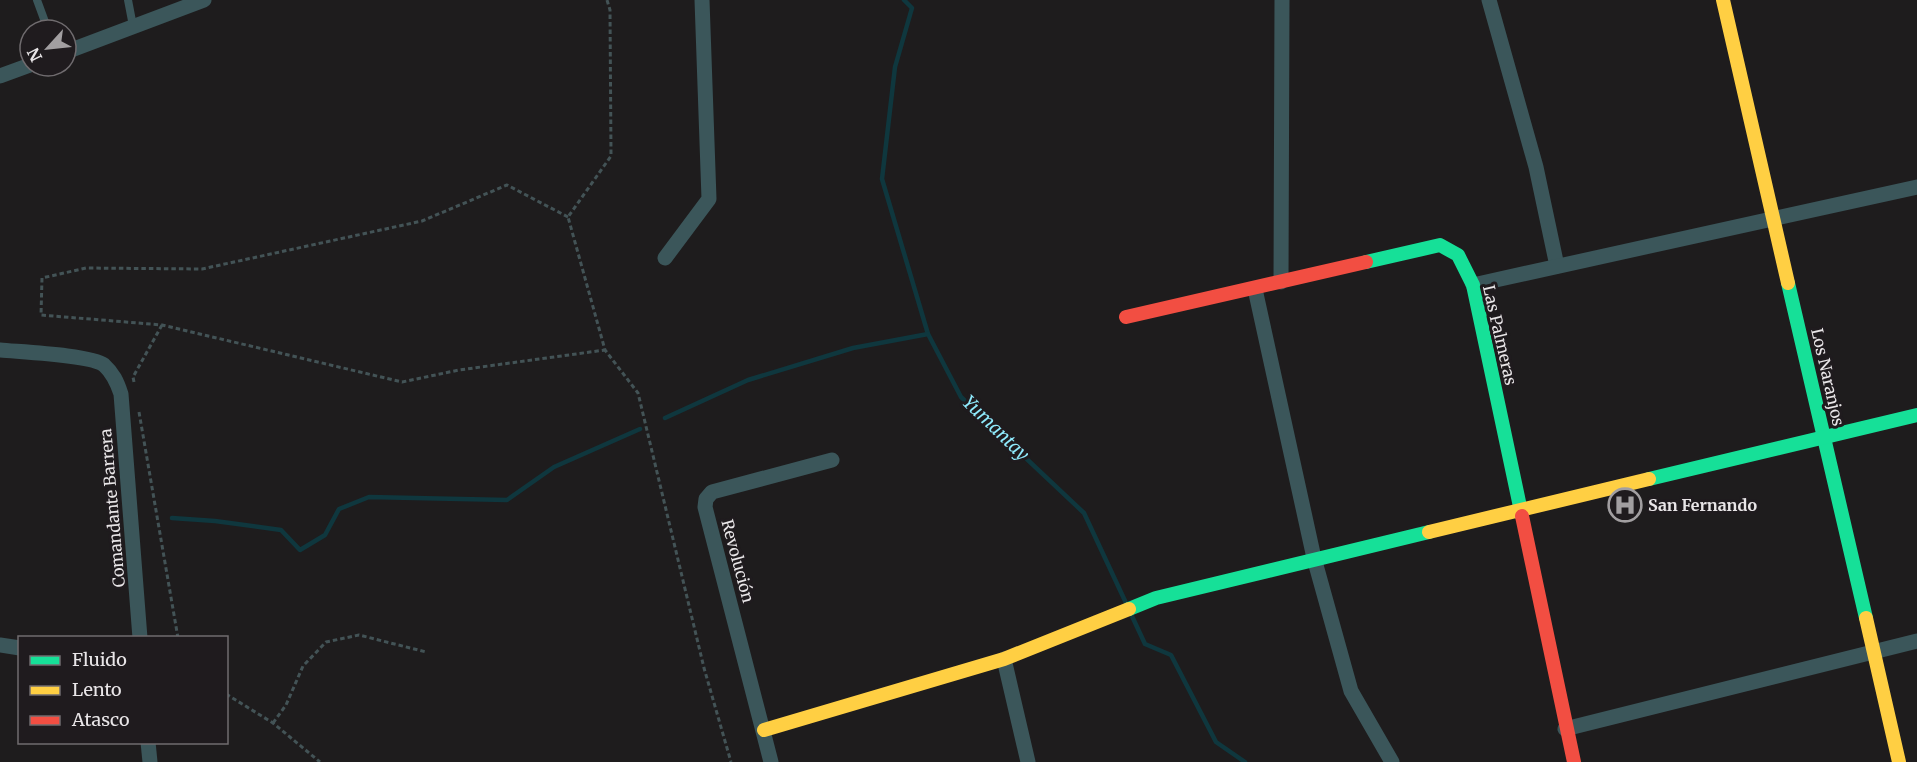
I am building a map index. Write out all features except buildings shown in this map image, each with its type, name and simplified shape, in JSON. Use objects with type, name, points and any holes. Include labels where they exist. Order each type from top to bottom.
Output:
[{"type":"street","points":[[78,47],[204,0]]},
{"type":"street","points":[[666,258],[709,199],[702,0]]},
{"type":"street","points":[[1281,282],[1282,0]]},
{"type":"street","points":[[1489,0],[1536,166],[1557,266]]},
{"type":"street","name":"Los Naranjos","points":[[1723,0],[1826,437],[1899,762]]},
{"type":"street","points":[[0,76],[18,69]]},
{"type":"street","points":[[1473,285],[1917,187]]},
{"type":"street","name":"Las Palmeras","points":[[1126,317],[1440,245],[1451,247],[1461,254],[1473,285],[1522,509],[1565,729],[1574,762]]},
{"type":"street","points":[[1255,289],[1314,558],[1351,691],[1392,762]]},
{"type":"street","name":"Comandante Barrera","points":[[0,350],[85,359],[102,364],[115,377],[121,394],[140,636]]},
{"type":"street","points":[[764,730],[1004,659],[1155,598],[1917,415]]},
{"type":"street","name":"Revolución","points":[[771,762],[705,507],[706,498],[712,492],[832,460]]},
{"type":"street","points":[[1565,729],[1873,650],[1917,641]]},
{"type":"street","points":[[0,645],[18,648]]},
{"type":"street","points":[[1004,659],[1028,762]]},
{"type":"street","points":[[148,744],[150,762]]},
{"type":"lane","points":[[37,0],[44,18]]},
{"type":"lane","points":[[128,0],[134,26]]},
{"type":"path","points":[[568,217],[611,156],[610,10],[607,0]]},
{"type":"path","points":[[605,350],[459,370],[402,382],[162,325],[41,315],[42,278],[86,268],[202,269],[422,221],[507,184],[568,217],[605,350],[638,393],[704,668],[731,762]]},
{"type":"path","points":[[135,389],[133,377],[162,325]]},
{"type":"path","points":[[137,401],[178,636]]},
{"type":"path","points":[[273,723],[286,705],[303,666],[326,642],[359,635],[426,652]]},
{"type":"path","points":[[228,695],[273,723],[320,762]]},
{"type":"waterway","name":"Yumantay","points":[[904,0],[912,8],[895,67],[882,179],[928,334],[961,397],[1084,513],[1126,603]]},
{"type":"waterway","points":[[665,418],[748,380],[853,348],[928,334]]},
{"type":"waterway","points":[[172,518],[281,530],[300,550],[325,535],[339,509],[369,497],[507,500],[554,467],[640,429]]},
{"type":"waterway","name":"Yumantay","points":[[1131,614],[1145,644],[1171,655],[1216,742],[1245,762]]},
{"type":"traffic: fast","points":[[1366,262],[1440,245],[1458,255],[1473,285],[1522,516]]},
{"type":"traffic: fast","points":[[1788,283],[1866,618]]},
{"type":"traffic: fast","points":[[1649,479],[1917,415]]},
{"type":"traffic: fast","points":[[1129,609],[1156,598],[1429,532]]},
{"type":"traffic: slow","points":[[1723,0],[1788,283]]},
{"type":"traffic: slow","points":[[1429,532],[1649,479]]},
{"type":"traffic: slow","points":[[764,730],[1004,659],[1129,609]]},
{"type":"traffic: slow","points":[[1866,618],[1899,762]]},
{"type":"traffic: jam","points":[[1126,317],[1366,262]]},
{"type":"traffic: jam","points":[[1522,516],[1574,762]]},
{"type":"place","name":"San Fernando","points":[[1625,505]]}]
